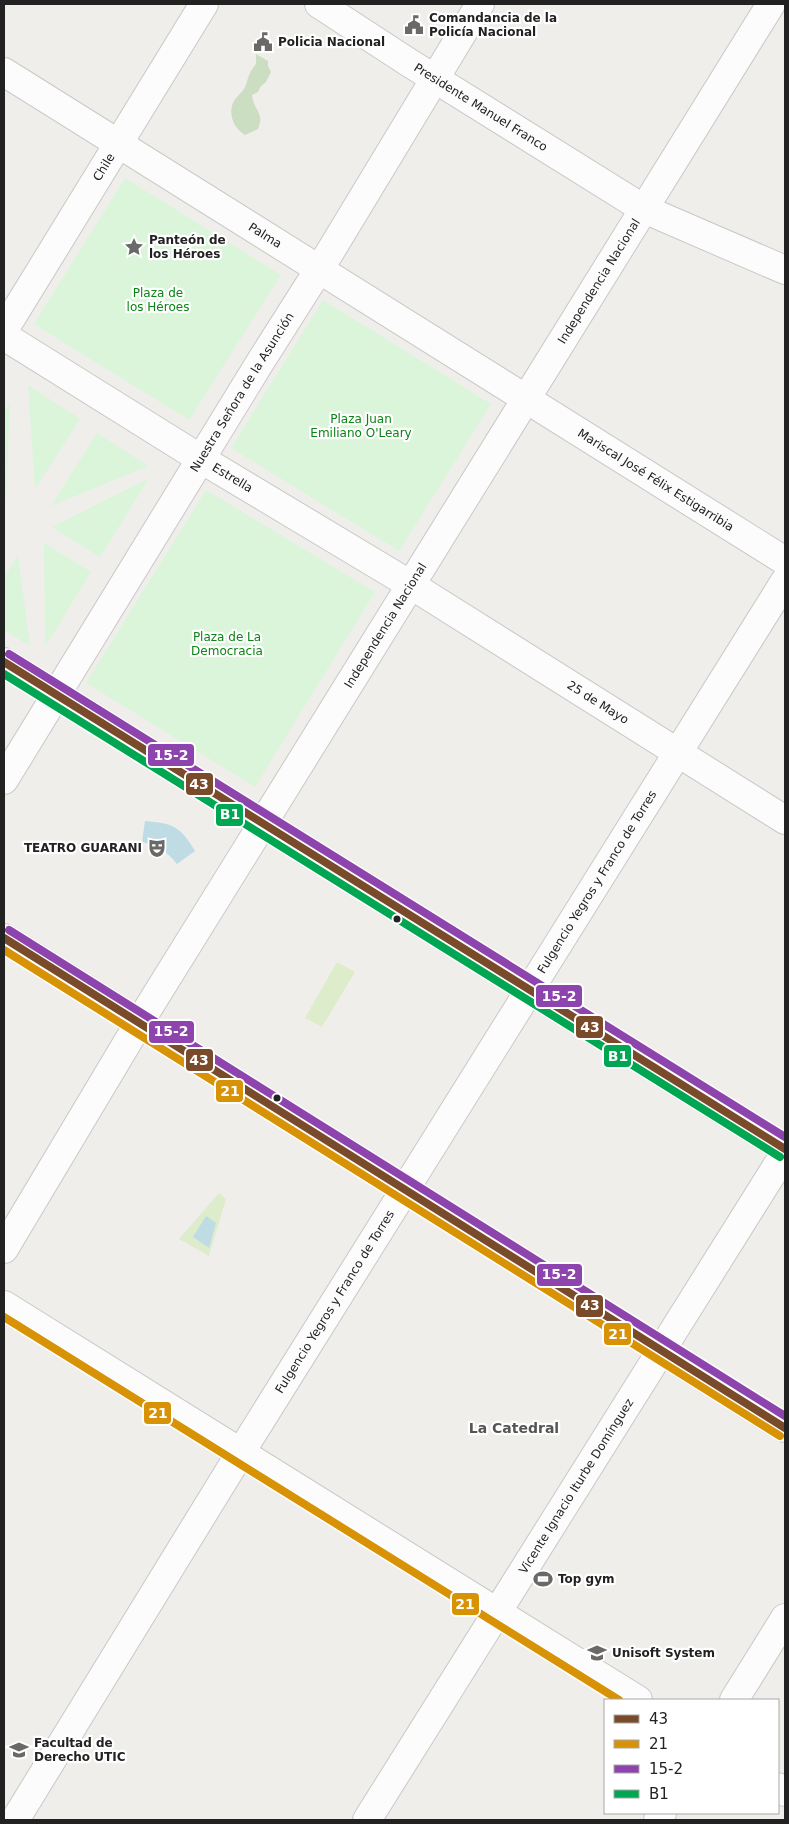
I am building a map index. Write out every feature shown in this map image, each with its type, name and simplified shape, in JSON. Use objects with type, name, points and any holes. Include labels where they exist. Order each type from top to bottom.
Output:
[{"type":"street","name":"Chile","points":[[4,330],[204,4]]},
{"type":"street","name":"Presidente Manuel Franco","points":[[319,4],[644,209],[785,270]]},
{"type":"street","name":"Nuestra Señora de la Asunción","points":[[4,780],[480,4]]},
{"type":"street","name":"Independencia Nacional","points":[[4,1248],[139,1023],[771,4]]},
{"type":"street","name":"Palma","points":[[4,72],[318,269],[528,396]]},
{"type":"street","name":"Estrella","points":[[4,336],[201,459],[411,585]]},
{"type":"street","name":"Mariscal José Félix Estigarribia","points":[[528,396],[785,561]]},
{"type":"street","name":"Fulgencio Yegros y Franco de Torres","points":[[19,1813],[240,1452],[785,581]]},
{"type":"street","name":"25 de Mayo","points":[[411,585],[785,820]]},
{"type":"street","points":[[4,662],[264,822],[785,1148]]},
{"type":"street","points":[[4,938],[785,1428]]},
{"type":"street","name":"Vicente Ignacio Iturbe Domínguez","points":[[367,1820],[785,1153]]},
{"type":"street","points":[[4,1305],[636,1699]]},
{"type":"street","points":[[735,1699],[785,1618]]},
{"type":"green space","points":[[256,54],[268,61],[271,72],[258,92],[252,95],[260,119],[258,129],[245,135],[235,125],[231,111],[234,101],[245,87],[249,74],[256,64]]},
{"type":"green space","name":"Plaza de los Héroes","points":[[125,178],[281,275],[189,420],[34,324]]},
{"type":"green space","name":"Plaza Juan Emiliano O'Leary","points":[[323,300],[491,404],[399,551],[231,448]]},
{"type":"green space","points":[[28,385],[80,419],[35,489]]},
{"type":"green space","points":[[10,402],[6,501],[4,499],[4,413]]},
{"type":"green space","points":[[97,433],[148,466],[51,506]]},
{"type":"green space","points":[[149,478],[100,557],[52,527]]},
{"type":"green space","name":"Plaza de La Democracia","points":[[206,490],[375,592],[255,787],[86,683]]},
{"type":"green space","points":[[44,543],[91,572],[45,647]]},
{"type":"green space","points":[[18,555],[30,646],[4,630],[4,578]]},
{"type":"green space","points":[[337,962],[355,972],[322,1027],[305,1018]]},
{"type":"green space","points":[[219,1193],[226,1199],[209,1256],[179,1239]]},
{"type":"water","points":[[145,821],[163,823],[180,831],[195,851],[177,864],[162,850],[142,842]]},
{"type":"water","points":[[206,1216],[216,1223],[209,1248],[193,1237]]},
{"type":"transit line","name":"15-2","points":[[9,654],[785,1137]]},
{"type":"transit line","name":"43","points":[[4,662],[785,1149]]},
{"type":"transit line","name":"B1","points":[[4,674],[780,1157]]},
{"type":"transit line","name":"15-2","points":[[9,930],[785,1416]]},
{"type":"transit line","name":"43","points":[[4,938],[785,1428]]},
{"type":"transit line","name":"21","points":[[4,950],[780,1436]]},
{"type":"transit line","name":"21","points":[[4,1317],[617,1699]]},
{"type":"place","name":"Comandancia de la Policía Nacional","points":[[414,25]]},
{"type":"place","name":"Policia Nacional","points":[[263,42]]},
{"type":"place","name":"Panteón de los Héroes","points":[[134,247]]},
{"type":"place","name":"TEATRO GUARANI","points":[[157,848]]},
{"type":"place","name":"Top gym","points":[[543,1579]]},
{"type":"place","name":"Unisoft System","points":[[597,1653]]},
{"type":"place","name":"Facultad de Derecho UTIC","points":[[19,1750]]},
{"type":"district","name":"La Catedral","points":[[514,1428]]}]
